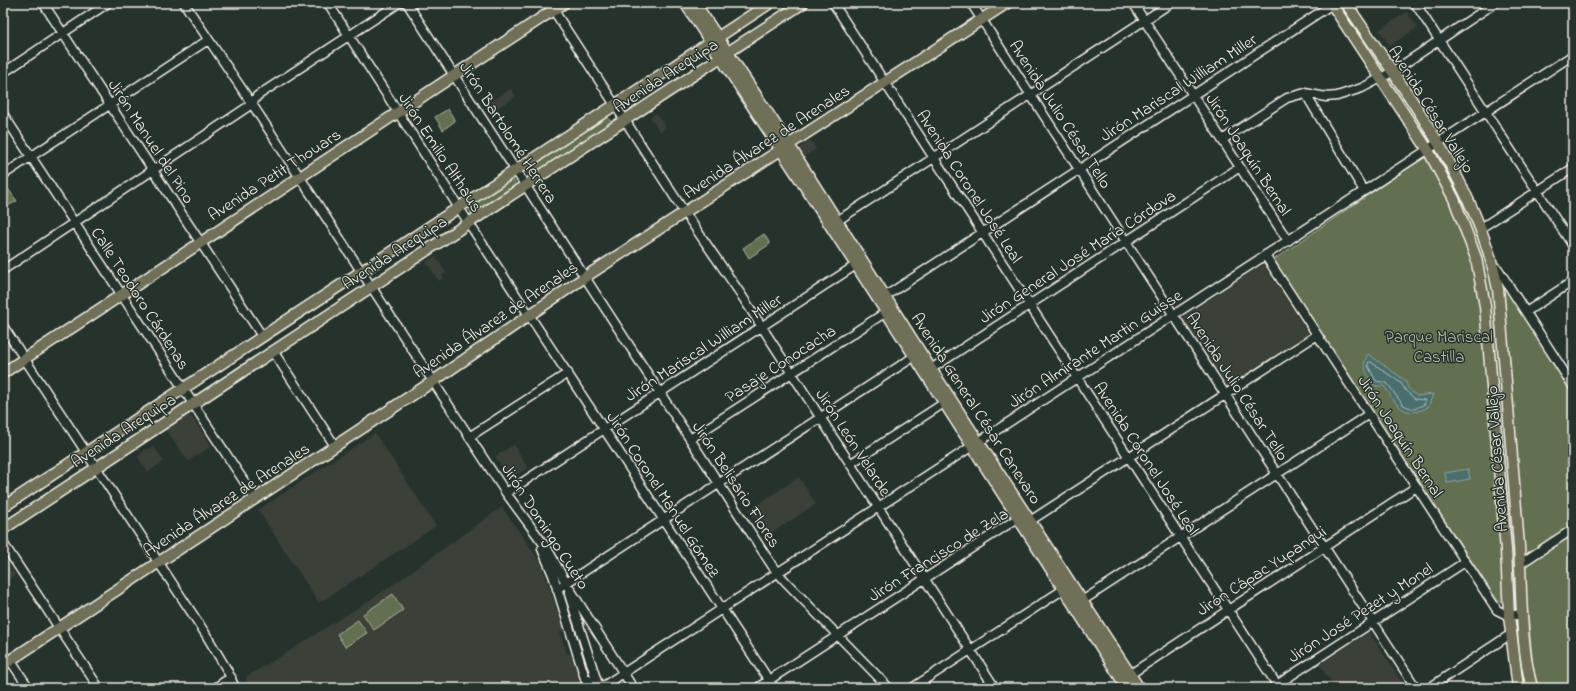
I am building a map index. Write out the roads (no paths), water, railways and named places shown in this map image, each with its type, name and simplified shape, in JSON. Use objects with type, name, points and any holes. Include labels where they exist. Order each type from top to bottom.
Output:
[{"type":"main road","name":"Avenida Petit Thouars","points":[[3,373],[454,75],[551,6],[564,3]]},
{"type":"main road","points":[[685,3],[714,40],[785,148]]},
{"type":"main road","points":[[695,3],[714,40]]},
{"type":"main road","name":"Avenida Arequipa","points":[[3,507],[515,169],[770,3]]},
{"type":"main road","name":"Avenida Arequipa","points":[[3,529],[803,3]]},
{"type":"main road","name":"Avenida Álvarez de Arenales","points":[[7,662],[432,382],[585,277],[1007,3]]},
{"type":"main road","name":"Avenida César Vallejo","points":[[1332,3],[1428,150],[1454,199],[1476,258],[1486,306],[1506,550],[1509,616],[1518,688]]},
{"type":"main road","name":"Avenida César Vallejo","points":[[1346,3],[1439,143],[1481,228],[1494,266],[1498,289],[1507,388],[1520,564],[1522,614],[1527,662],[1532,688]]},
{"type":"main road","name":"Avenida General César Canevaro","points":[[785,148],[837,221],[882,299],[886,312],[944,403],[1030,521],[1082,601],[1126,681]]},
{"type":"main road","name":"Avenida General César Canevaro","points":[[785,148],[856,265],[882,299],[931,369],[1018,518],[1064,590],[1126,681],[1139,688]]},
{"type":"main road","points":[[1493,389],[1503,393],[1507,388]]},
{"type":"main road","points":[[1495,410],[1498,406],[1504,405],[1508,410]]},
{"type":"street","name":"Jirón Manuel del Pino","points":[[43,3],[262,336]]},
{"type":"street","points":[[3,73],[108,3]]},
{"type":"street","name":"Jirón Emilio Althaus","points":[[328,3],[397,112],[530,315]]},
{"type":"street","points":[[3,270],[252,104],[257,96],[399,3]]},
{"type":"street","name":"Jirón Bartolomé Herrera","points":[[406,3],[585,277]]},
{"type":"street","name":"Avenida Coronel José Leal","points":[[833,3],[1129,457],[1276,687]]},
{"type":"street","name":"Avenida Julio César Tello","points":[[971,3],[1416,688]]},
{"type":"street","name":"Jirón Joaquín Bernal","points":[[1133,3],[1288,241]]},
{"type":"street","points":[[837,221],[1171,3]]},
{"type":"street","name":"Jirón Mariscal William Miller","points":[[882,299],[1332,3]]},
{"type":"street","points":[[1415,3],[1573,246]]},
{"type":"street","points":[[1222,140],[1287,98],[1305,93],[1326,97],[1345,94],[1362,88],[1392,72],[1495,3]]},
{"type":"street","name":"Jirón Domingo Cueto","points":[[185,4],[252,104],[432,382],[537,538],[548,550],[566,583],[633,688]]},
{"type":"street","name":"Jirón León Velarde","points":[[551,6],[685,213],[762,327],[995,688]]},
{"type":"street","points":[[3,175],[208,40]]},
{"type":"street","name":"Jirón Almirante Martin Guisse","points":[[599,687],[624,673],[1573,55]]},
{"type":"street","points":[[1305,93],[1364,191]]},
{"type":"street","name":"Calle Teodoro Cárdenas","points":[[3,114],[182,389],[255,498]]},
{"type":"street","name":"Jirón General José María Córdova","points":[[931,369],[1240,167]]},
{"type":"street","points":[[1481,228],[1573,168]]},
{"type":"street","name":"Jirón Joaquín Bernal","points":[[1265,255],[1465,562],[1498,610],[1509,616]]},
{"type":"street","name":"Jirón Mariscal William Miller","points":[[506,493],[856,265]]},
{"type":"street","points":[[1494,266],[1498,269],[1573,386]]},
{"type":"street","name":"Jirón Belisario Flores","points":[[585,277],[718,485],[778,572],[889,688]]},
{"type":"street","points":[[1526,312],[1573,281]]},
{"type":"street","name":"Pasaje Conocacha","points":[[690,439],[886,312]]},
{"type":"street","name":"Jirón Coronel Manuel Gómez","points":[[530,315],[774,688]]},
{"type":"street","points":[[3,326],[159,562],[219,656],[231,677],[235,688]]},
{"type":"street","name":"Jirón Francisco de Zela","points":[[757,688],[1018,518],[1030,521],[1317,335]]},
{"type":"street","points":[[274,351],[335,446]]},
{"type":"street","points":[[557,589],[915,356]]},
{"type":"street","points":[[469,437],[568,373]]},
{"type":"street","points":[[850,464],[944,403]]},
{"type":"street","points":[[1082,601],[1369,414]]},
{"type":"street","name":"Jirón Cápac Yupanqui","points":[[1126,681],[1228,610],[1416,487]]},
{"type":"street","points":[[1520,564],[1573,529]]},
{"type":"street","points":[[537,538],[557,589],[588,688]]},
{"type":"street","points":[[3,543],[99,688]]},
{"type":"street","name":"Jirón José Pezet y Monel","points":[[1276,687],[1465,562]]},
{"type":"street","points":[[566,583],[599,687]]},
{"type":"street","points":[[912,688],[1064,590]]},
{"type":"street","points":[[1509,616],[1522,614]]},
{"type":"street","points":[[573,641],[582,633],[594,627]]},
{"type":"street","points":[[1429,688],[1511,634]]},
{"type":"street","points":[[7,662],[29,688]]},
{"type":"street","points":[[215,688],[231,677]]},
{"type":"street","points":[[585,678],[599,687]]},
{"type":"water","points":[[1368,354],[1406,381],[1408,388],[1417,396],[1433,394],[1428,407],[1420,411],[1407,411],[1397,404],[1384,386],[1375,386],[1365,367]]},
{"type":"water","points":[[1468,469],[1470,479],[1447,483],[1445,473]]},
{"type":"park label","name":"Parque Mariscal Castilla","points":[[1439,346]]}]
